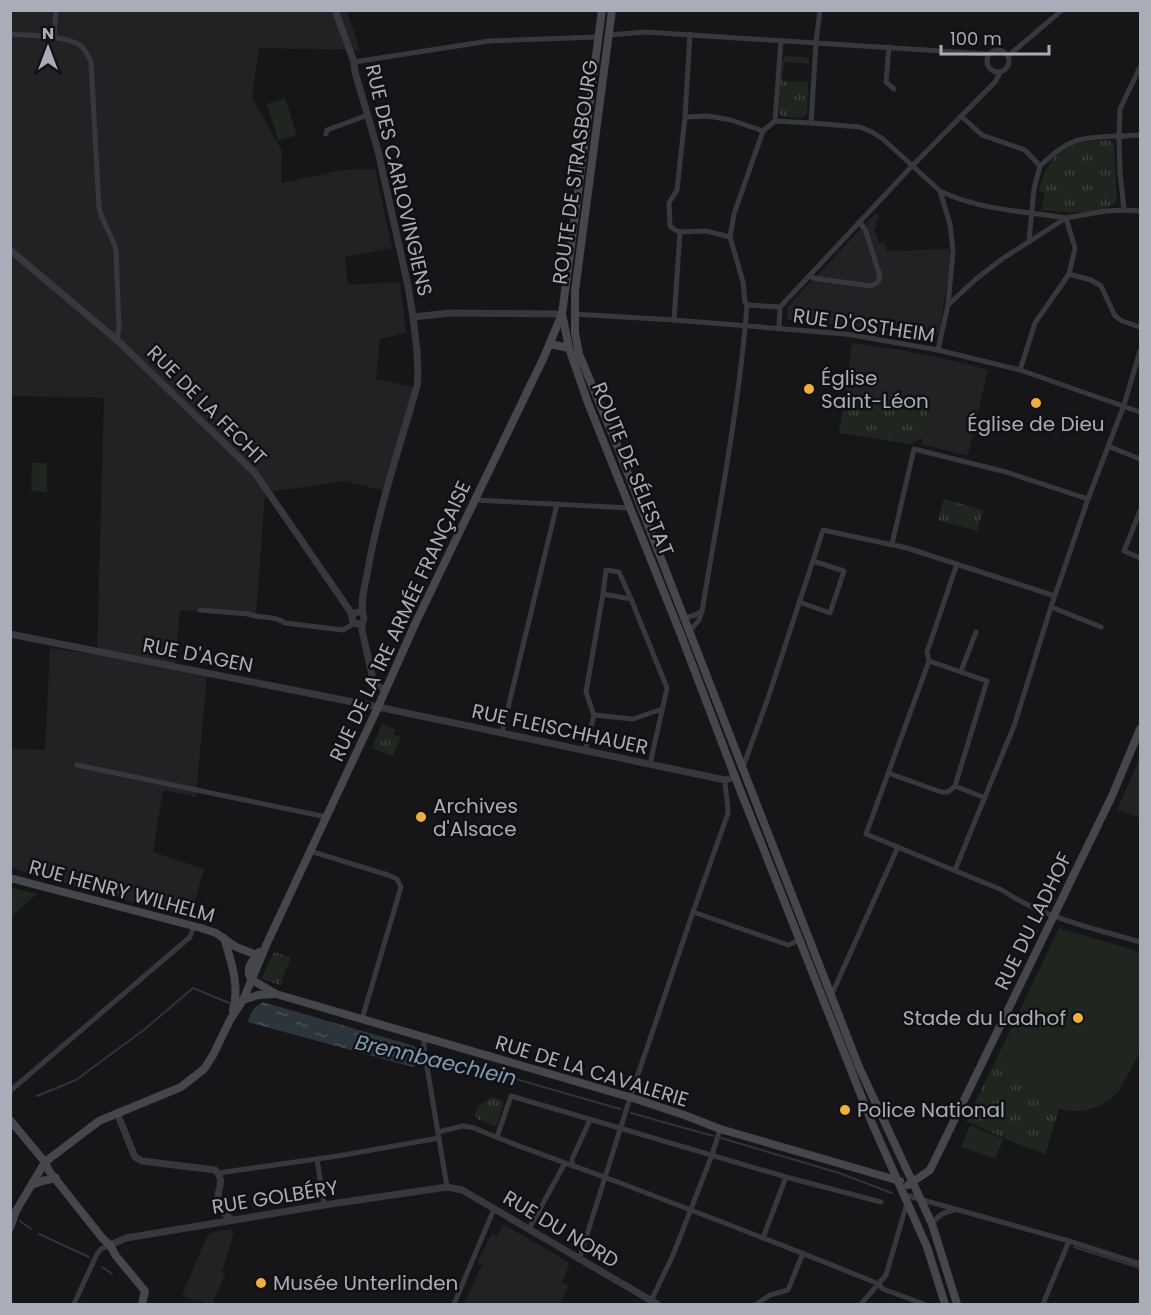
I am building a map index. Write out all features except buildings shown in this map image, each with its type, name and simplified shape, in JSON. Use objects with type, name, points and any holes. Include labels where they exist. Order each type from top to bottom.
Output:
[{"type":"main road","name":"ROUTE DE STRASBOURG","points":[[562,314],[602,10]]},
{"type":"main road","name":"ROUTE DE STRASBOURG","points":[[574,314],[575,291],[612,10]]},
{"type":"main road","name":"ROUTE DE STRASBOURG","points":[[598,37],[609,35]]},
{"type":"main road","points":[[562,314],[574,314]]},
{"type":"main road","name":"ROUTE DE SÉLESTAT","points":[[562,314],[568,348],[588,403],[630,508],[743,767],[872,1123],[903,1192],[909,1212],[927,1247],[945,1305]]},
{"type":"main road","name":"RUE DE LA 1RE ARMÉE FRANÇAISE","points":[[268,941],[415,624],[550,344],[562,314]]},
{"type":"main road","name":"ROUTE DE SÉLESTAT","points":[[574,314],[579,354],[685,618],[686,633],[735,777],[800,940],[932,1224],[957,1305]]},
{"type":"main road","points":[[550,344],[568,348]]},
{"type":"main road","name":"RUE DU LADHOF","points":[[903,1192],[930,1170],[1112,796],[1138,741],[1140,729]]},
{"type":"main road","points":[[735,777],[743,767]]},
{"type":"main road","name":"RUE HENRY WILHELM","points":[[10,878],[194,926],[216,933],[236,947],[257,955]]},
{"type":"main road","name":"RUE HENRY WILHELM","points":[[224,938],[237,994],[230,1020]]},
{"type":"main road","points":[[252,980],[248,969],[268,941]]},
{"type":"main road","points":[[10,1228],[16,1211],[45,1161],[99,1121],[181,1087],[204,1069],[243,1000],[268,941]]},
{"type":"main road","name":"RUE DE LA CAVALERIE","points":[[252,980],[276,994],[630,1098],[903,1192]]},
{"type":"main road","name":"RUE DE LA CAVALERIE","points":[[243,1000],[253,996],[276,994]]},
{"type":"main road","points":[[10,1120],[45,1161],[49,1171],[145,1291],[142,1305]]},
{"type":"main road","points":[[32,1185],[56,1178]]},
{"type":"main road","points":[[909,1212],[926,1212]]},
{"type":"street","points":[[54,38],[56,10]]},
{"type":"street","name":"RUE DES CARLOVINGIENS","points":[[335,10],[354,62],[382,169],[408,286],[418,374],[417,386],[380,516],[357,617]]},
{"type":"street","points":[[811,123],[820,10]]},
{"type":"street","points":[[1008,56],[1062,10]]},
{"type":"street","points":[[609,35],[645,32],[988,54],[997,50],[1008,56],[1009,65],[1000,72],[993,71],[988,65],[988,54]]},
{"type":"street","points":[[10,34],[69,41],[80,45],[91,62],[99,207],[116,250],[119,327],[117,340]]},
{"type":"street","points":[[690,34],[685,117],[677,190],[669,203],[670,226],[680,232],[706,231],[730,237]]},
{"type":"street","points":[[354,62],[489,41],[598,37]]},
{"type":"street","points":[[775,121],[781,40]]},
{"type":"street","points":[[889,47],[886,81],[894,89]]},
{"type":"street","points":[[1124,210],[1119,137],[1120,109],[1140,67]]},
{"type":"street","points":[[779,328],[780,307],[912,166],[996,81],[1000,72]]},
{"type":"street","points":[[326,134],[327,130],[368,115]]},
{"type":"street","points":[[685,117],[708,116],[731,120],[763,131]]},
{"type":"street","points":[[961,116],[982,135],[1025,150],[1040,166]]},
{"type":"street","points":[[686,633],[699,621],[702,611],[743,356],[747,305],[730,237],[734,214],[763,131],[775,121],[860,128],[872,132],[883,139],[939,191],[986,207],[1066,218],[1106,211],[1140,211]]},
{"type":"street","points":[[1029,241],[1030,212],[1040,166],[1056,152],[1074,141],[1140,135]]},
{"type":"street","points":[[938,350],[948,305],[953,251],[950,224],[939,191]]},
{"type":"street","points":[[948,305],[976,279],[1066,218]]},
{"type":"street","points":[[1020,370],[1035,323],[1069,274],[1075,248],[1066,218]]},
{"type":"street","points":[[810,276],[871,286],[878,282],[880,276],[865,229],[860,222]]},
{"type":"street","points":[[674,320],[680,232]]},
{"type":"street","name":"RUE DE LA FECHT","points":[[10,250],[117,340],[255,474],[357,617],[374,684],[385,690]]},
{"type":"street","points":[[1069,274],[1091,280],[1101,286],[1115,316],[1140,327]]},
{"type":"street","name":"RUE D'OSTHEIM","points":[[747,305],[780,307]]},
{"type":"street","points":[[413,316],[450,313],[562,314]]},
{"type":"street","name":"RUE D'OSTHEIM","points":[[574,314],[846,334],[938,350],[1020,370],[1140,412]]},
{"type":"street","points":[[955,870],[1014,726],[1055,596],[1088,499],[1124,405],[1140,351]]},
{"type":"street","points":[[1108,446],[1140,459]]},
{"type":"street","points":[[892,544],[914,448],[1002,471],[1088,499]]},
{"type":"street","points":[[475,500],[630,508]]},
{"type":"street","points":[[502,733],[556,504]]},
{"type":"street","points":[[1140,514],[1124,552],[1140,558]]},
{"type":"street","points":[[743,767],[823,531],[892,544],[1055,596]]},
{"type":"street","points":[[799,602],[830,613],[844,571],[813,561]]},
{"type":"street","points":[[957,564],[927,652],[929,661],[866,834],[1002,890],[1015,899],[1053,916],[1140,942]]},
{"type":"street","points":[[585,751],[594,715],[586,692],[606,570],[619,572],[667,688],[650,764]]},
{"type":"street","points":[[603,594],[631,599]]},
{"type":"street","points":[[1052,607],[1101,627]]},
{"type":"street","points":[[200,610],[279,618],[285,623],[343,630],[357,617]]},
{"type":"street","points":[[685,618],[702,611]]},
{"type":"street","points":[[961,672],[976,632]]},
{"type":"street","name":"RUE D'AGEN","points":[[10,634],[378,707]]},
{"type":"street","points":[[888,772],[941,792],[948,792],[955,786],[987,681],[929,661]]},
{"type":"street","name":"RUE FLEISCHHAUER","points":[[378,707],[725,780],[735,777]]},
{"type":"street","points":[[594,715],[633,718],[662,709]]},
{"type":"street","points":[[77,765],[326,818]]},
{"type":"street","points":[[579,1260],[630,1098],[728,813],[725,780]]},
{"type":"street","points":[[955,786],[985,798]]},
{"type":"street","points":[[827,998],[898,847]]},
{"type":"street","points":[[310,851],[388,875],[397,879],[400,887],[362,1019]]},
{"type":"street","points":[[693,912],[788,945],[800,940]]},
{"type":"street","points":[[10,1091],[190,938],[194,926]]},
{"type":"street","points":[[424,1038],[447,1187]]},
{"type":"street","points":[[497,1137],[511,1096],[786,1177],[881,1202]]},
{"type":"street","points":[[117,1113],[135,1157],[142,1161],[215,1170],[220,1179],[218,1206],[223,1214],[233,1220]]},
{"type":"street","points":[[573,1166],[572,1159],[590,1119]]},
{"type":"street","points":[[218,1173],[359,1153],[468,1126],[803,1253],[924,1305]]},
{"type":"street","points":[[653,1303],[712,1155],[720,1129]]},
{"type":"street","points":[[317,1158],[324,1205]]},
{"type":"street","points":[[529,1229],[565,1163]]},
{"type":"street","points":[[763,1238],[786,1177]]},
{"type":"street","name":"RUE GOLBÉRY","points":[[110,1245],[126,1238],[447,1187]]},
{"type":"street","name":"RUE DU NORD","points":[[447,1187],[462,1190],[653,1303]]},
{"type":"street","points":[[903,1192],[920,1200],[1069,1241],[1140,1264]]},
{"type":"street","points":[[453,1305],[494,1209]]},
{"type":"street","points":[[932,1224],[939,1215],[954,1210]]},
{"type":"street","points":[[861,1305],[886,1275],[909,1212]]},
{"type":"street","points":[[1043,1305],[1069,1241]]},
{"type":"street","points":[[74,1305],[97,1254],[101,1249],[110,1245]]},
{"type":"street","points":[[757,1305],[770,1295],[788,1290],[803,1253]]},
{"type":"shaded area","points":[[11,11],[347,11],[360,50],[259,48],[252,97],[282,151],[281,183],[343,170],[375,169],[392,248],[345,257],[348,285],[400,282],[406,333],[380,339],[376,379],[413,387],[386,491],[343,481],[265,493],[256,616],[180,610],[175,665],[207,675],[196,797],[163,790],[153,852],[204,869],[190,918],[11,868],[11,749],[45,750],[50,648],[97,655],[104,398],[11,396]]},
{"type":"shaded area","points":[[876,213],[880,217],[875,222],[877,225],[874,228],[879,243],[884,242],[887,251],[949,249],[949,269],[940,329],[934,340],[839,325],[787,320],[788,306]]},
{"type":"shaded area","points":[[852,343],[901,350],[988,370],[968,456],[921,444],[928,411],[845,397]]},
{"type":"shaded area","points":[[1140,757],[1140,818],[1117,810]]},
{"type":"shaded area","points":[[503,1224],[568,1262],[562,1283],[569,1286],[560,1304],[464,1304],[482,1265],[477,1262],[492,1233],[497,1236]]},
{"type":"shaded area","points":[[231,1229],[234,1232],[222,1272],[225,1274],[212,1304],[182,1295],[207,1236],[213,1232]]},
{"type":"green space","points":[[786,56],[805,57],[809,60],[809,64],[784,62],[782,81],[807,82],[809,66],[807,113],[803,118],[783,117],[779,113],[783,58]]},
{"type":"green space","points":[[285,98],[297,135],[278,141],[267,104]]},
{"type":"green space","points":[[1107,140],[1114,145],[1117,200],[1112,205],[1093,211],[1041,210],[1045,192],[1039,191],[1041,182],[1048,167],[1058,154],[1082,142]]},
{"type":"green space","points":[[845,397],[928,411],[922,438],[911,444],[839,433]]},
{"type":"green space","points":[[32,463],[47,463],[47,492],[31,491]]},
{"type":"green space","points":[[944,499],[983,510],[977,531],[938,520]]},
{"type":"green space","points":[[382,724],[395,729],[393,734],[401,737],[393,756],[372,748]]},
{"type":"green space","points":[[10,887],[37,894],[11,917],[10,917]]},
{"type":"green space","name":"Stade du Ladhof","points":[[1059,928],[1140,952],[1140,1052],[1119,1091],[1110,1100],[1082,1111],[1059,1109],[1041,1100],[1027,1082],[993,1066]]},
{"type":"green space","points":[[274,952],[291,957],[280,985],[264,980],[262,977]]},
{"type":"green space","points":[[993,1066],[1027,1082],[1033,1091],[1059,1109],[1045,1154],[966,1121]]},
{"type":"green space","points":[[492,1097],[504,1103],[495,1126],[477,1119],[475,1115],[478,1106]]},
{"type":"green space","points":[[970,1125],[1003,1139],[995,1159],[961,1147]]},
{"type":"water","points":[[263,1002],[414,1046],[421,1056],[420,1061],[413,1067],[248,1022],[253,1010]]},
{"type":"waterway","name":"Brennbaechlein","points":[[37,1096],[76,1080],[145,1029],[193,988],[229,1003]]},
{"type":"waterway","name":"Brennbaechlein","points":[[420,1060],[467,1065],[620,1109]]},
{"type":"waterway","name":"Brennbaechlein","points":[[631,1113],[713,1136]]},
{"type":"waterway","name":"Brennbaechlein","points":[[721,1138],[839,1173],[892,1193]]},
{"type":"waterway","points":[[20,1221],[31,1229]]},
{"type":"waterway","points":[[39,1234],[89,1257]]},
{"type":"waterway","name":"Brennbaechlein","points":[[1074,1247],[1140,1268]]},
{"type":"waterway","points":[[102,1267],[112,1274]]},
{"type":"place","name":"Église Saint-Léon","points":[[809,389]]},
{"type":"place","name":"Église de Dieu","points":[[1036,403]]},
{"type":"place","name":"Archives d'Alsace","points":[[421,817]]},
{"type":"place","name":"Stade du Ladhof","points":[[1078,1018]]},
{"type":"place","name":"Police National","points":[[845,1110]]},
{"type":"place","name":"Musée Unterlinden","points":[[261,1283]]}]
